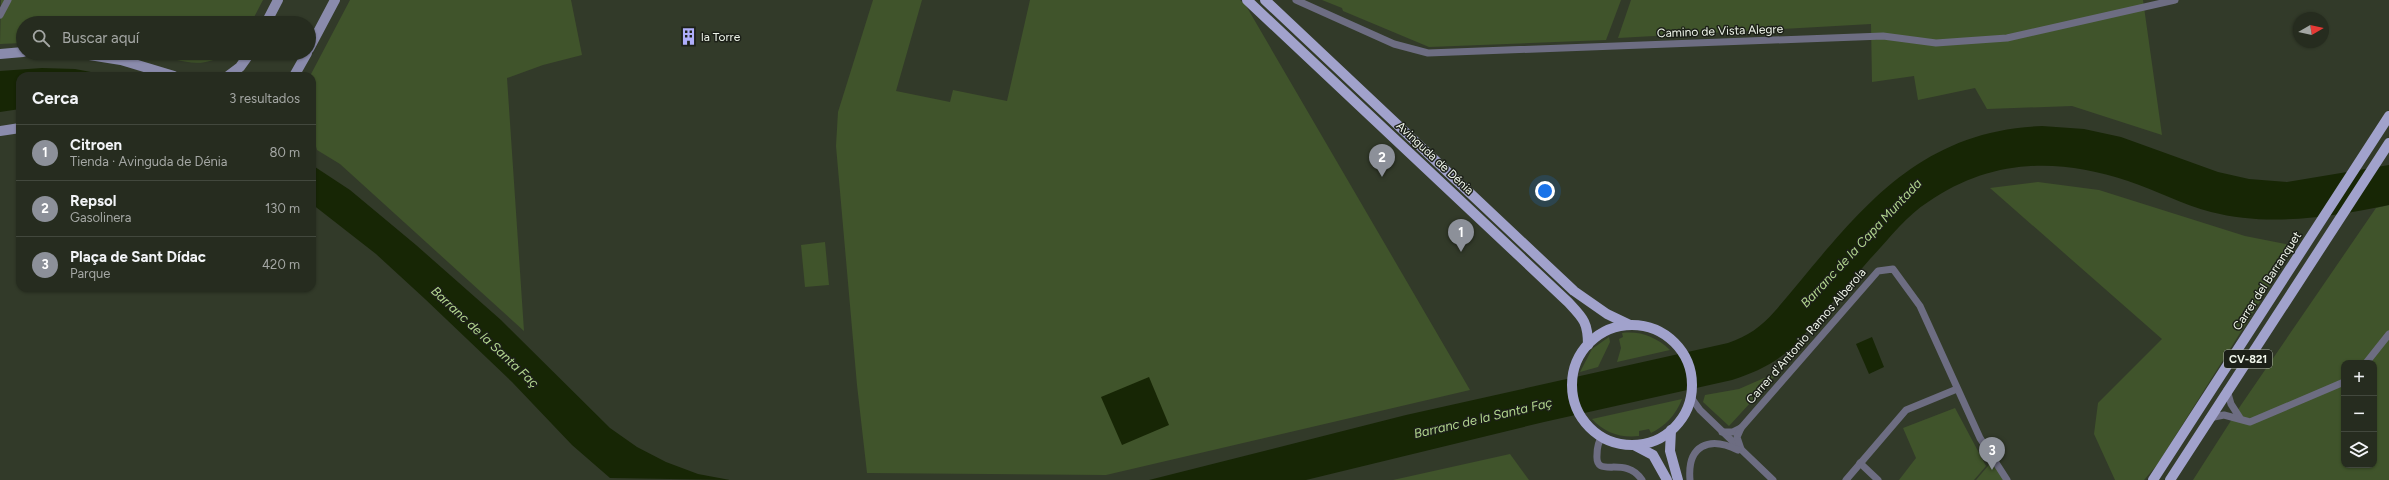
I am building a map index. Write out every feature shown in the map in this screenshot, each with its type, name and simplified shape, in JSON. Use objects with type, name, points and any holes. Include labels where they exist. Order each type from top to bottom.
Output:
[{"type":"main road","points":[[270,16],[278,0]]},
{"type":"main road","points":[[316,36],[335,0]]},
{"type":"main road","name":"Avinguda de Dénia","points":[[1247,0],[1568,302],[1585,320],[1588,332],[1588,345]]},
{"type":"main road","name":"Avinguda de Dénia","points":[[1265,0],[1574,291],[1607,314],[1630,325]]},
{"type":"main road","points":[[0,54],[16,53]]},
{"type":"main road","points":[[121,60],[161,72]]},
{"type":"main road","points":[[233,72],[240,67],[245,60]]},
{"type":"main road","points":[[296,72],[303,60]]},
{"type":"main road","name":"Carrer del Barranquet","points":[[2153,480],[2389,116]]},
{"type":"main road","points":[[0,131],[16,129]]},
{"type":"main road","name":"CV-821","points":[[2170,480],[2227,390],[2389,143]]},
{"type":"main road","points":[[1634,445],[1657,439],[1671,430],[1683,415],[1690,395],[1690,375],[1680,350],[1661,333],[1640,326],[1630,325],[1604,332],[1581,353],[1573,373],[1572,393],[1584,421],[1602,437],[1618,443],[1634,445],[1653,455],[1667,480]]},
{"type":"main road","points":[[1671,430],[1670,452],[1678,480]]},
{"type":"street","points":[[0,15],[8,0]]},
{"type":"street","name":"Camino de Vista Alegre","points":[[1296,0],[1394,44],[1428,53],[1883,36],[1936,43],[2007,38],[2176,0]]},
{"type":"street","name":"Carrer d'Antonio Ramos Alberola","points":[[1741,428],[1878,271],[1893,269],[1920,306],[1980,438],[2007,480]]},
{"type":"street","points":[[2368,360],[2389,334]]},
{"type":"street","points":[[2209,418],[2224,415],[2240,418],[2250,422],[2341,383]]},
{"type":"street","points":[[1847,480],[1906,410],[1957,389]]},
{"type":"street","points":[[2227,390],[2232,404],[2240,418]]},
{"type":"street","points":[[1690,395],[1700,410],[1742,452],[1773,480]]},
{"type":"street","points":[[1722,432],[1733,432],[1741,428]]},
{"type":"street","points":[[1741,428],[1737,437],[1742,452]]},
{"type":"street","points":[[1602,437],[1596,453],[1596,462],[1600,467],[1607,469],[1622,467],[1630,469],[1642,480]]},
{"type":"street","points":[[1690,480],[1692,459],[1702,446],[1718,442],[1742,452]]},
{"type":"street","points":[[1860,463],[1878,480]]},
{"type":"shaded area","points":[[1,0],[263,0],[255,16],[16,16],[16,43],[0,44]]},
{"type":"shaded area","points":[[350,0],[571,0],[582,55],[543,65],[507,78],[524,331],[340,164],[317,150],[316,72],[312,72]]},
{"type":"shaded area","points":[[873,0],[922,0],[896,91],[950,102],[953,90],[1007,101],[1030,0],[1240,0],[1245,4],[1470,390],[1106,475],[867,473],[857,385],[836,146],[838,112]]},
{"type":"shaded area","points":[[1322,0],[1621,0],[1606,40],[1429,47],[1343,11],[1342,8]]},
{"type":"shaded area","points":[[1631,0],[2143,0],[2162,135],[2072,106],[1987,109],[1975,88],[1918,100],[1914,76],[1872,82],[1871,24],[1618,38]]},
{"type":"shaded area","points":[[176,60],[212,60],[199,63]]},
{"type":"shaded area","points":[[2038,182],[2099,190],[2245,236],[2295,246],[2157,465],[2144,480],[2115,480],[2094,434],[2098,403],[2162,339],[1990,188]]},
{"type":"shaded area","points":[[2389,205],[2389,480],[2193,480],[2241,405],[2376,208]]},
{"type":"shaded area","points":[[825,242],[829,285],[805,287],[801,245]]},
{"type":"shaded area","points":[[1622,333],[1636,333],[1654,338],[1670,350],[1617,362],[1621,348],[1619,339],[1623,337]]},
{"type":"shaded area","points":[[1609,337],[1610,342],[1598,367],[1580,372],[1592,349]]},
{"type":"shaded area","points":[[1771,375],[1774,377],[1729,426],[1703,402],[1705,395],[1739,389]]},
{"type":"shaded area","points":[[1682,399],[1677,410],[1661,427],[1651,433],[1649,429],[1639,431],[1639,436],[1613,434],[1602,428],[1592,419]]},
{"type":"shaded area","points":[[1955,408],[1986,466],[1974,480],[1899,480],[1916,458],[1903,428]]},
{"type":"shaded area","points":[[1510,454],[1529,480],[1393,480]]},
{"type":"shaded area","points":[[1993,460],[2007,480],[1976,480]]},
{"type":"water","points":[[42,68],[75,69],[91,72],[16,72],[16,110],[0,112],[0,71]]},
{"type":"water","points":[[2042,126],[2084,129],[2121,137],[2218,172],[2249,179],[2287,182],[2389,165],[2389,205],[2300,219],[2255,219],[2211,212],[2128,181],[2102,173],[2076,168],[2025,166],[2000,170],[1976,177],[1952,188],[1928,202],[1912,214],[1890,236],[1794,346],[1773,362],[1741,377],[1544,422],[1306,480],[1149,480],[1406,415],[1728,343],[1748,334],[1765,322],[1831,244],[1859,214],[1888,186],[1920,163],[1956,144],[1996,132]]},
{"type":"water","name":"Barranc de la Santa Faç","points":[[316,168],[350,190],[416,245],[501,320],[610,428],[637,447],[666,462],[698,474],[730,480],[610,478],[572,445],[512,382],[376,254],[316,207]]},
{"type":"water","points":[[1872,337],[1884,367],[1869,374],[1856,344]]},
{"type":"water","points":[[1149,377],[1169,425],[1122,445],[1101,397]]},
{"type":"place","name":"la Torre","points":[[688,37]]},
{"type":"place","name":"Repsol","points":[[1382,177]]},
{"type":"place","name":"Citroen","points":[[1461,252]]},
{"type":"place","name":"Plaça de Sant Dídac","points":[[1992,470]]},
{"type":"water label","name":"Barranc de la Capa Muntada","points":[[1861,243]]}]
